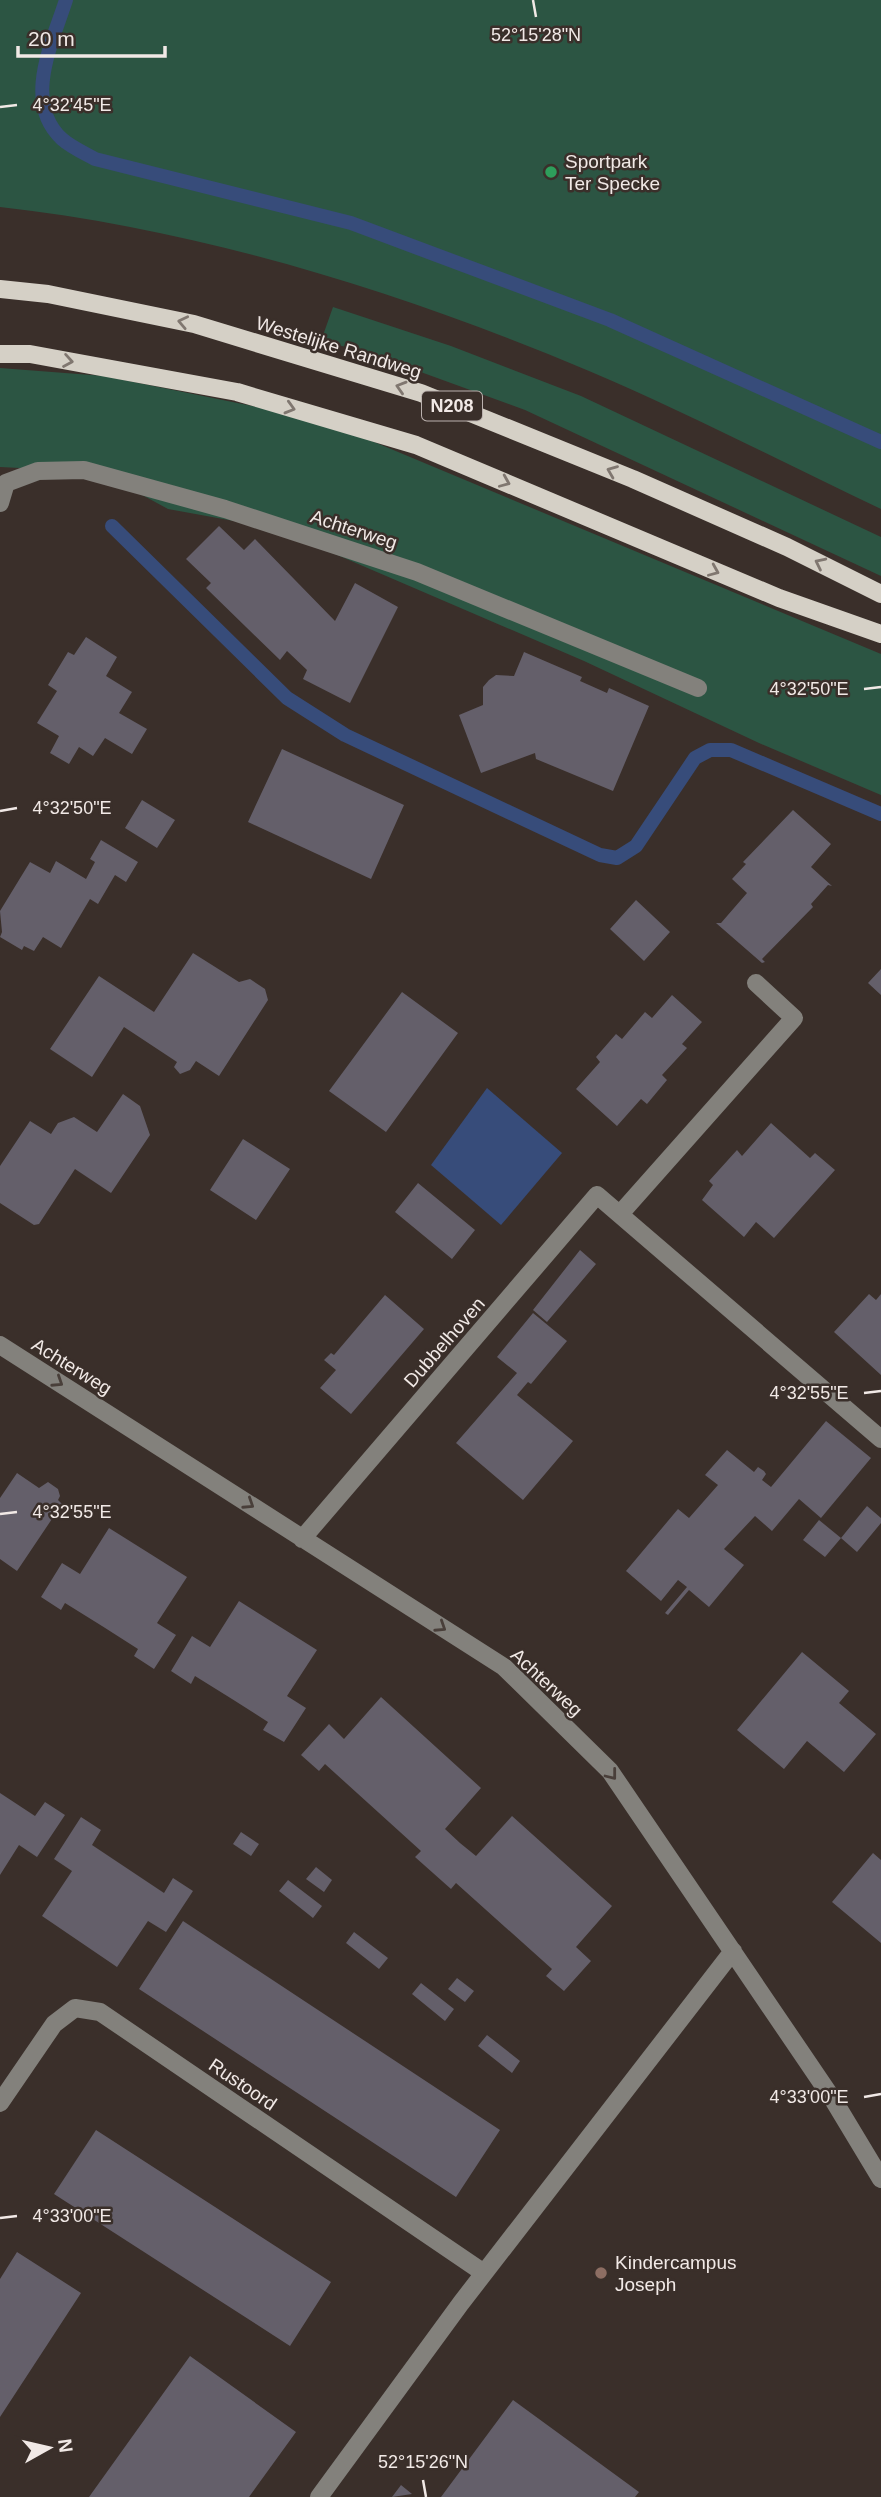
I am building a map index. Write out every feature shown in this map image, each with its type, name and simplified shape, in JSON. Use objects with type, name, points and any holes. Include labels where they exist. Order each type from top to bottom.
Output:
[{"type":"main road","name":"Westelijke Randweg","points":[[0,289],[48,294],[194,324],[421,393],[633,479],[787,547],[881,594]]},
{"type":"main road","name":"N208","points":[[0,354],[30,354],[237,392],[416,445],[779,598],[881,634]]},
{"type":"street","name":"Achterweg","points":[[0,503],[6,483],[38,471],[84,470],[225,509],[417,572],[698,688]]},
{"type":"street","points":[[620,1214],[794,1018],[756,983]]},
{"type":"street","name":"Dubbelhoven","points":[[302,1539],[597,1195],[881,1439]]},
{"type":"street","name":"Achterweg","points":[[0,1345],[504,1667],[610,1770],[834,2101],[881,2179]]},
{"type":"street","points":[[319,2497],[484,2273],[733,1951]]},
{"type":"street","name":"Rustoord","points":[[0,2103],[54,2024],[75,2008],[100,2012],[484,2273]]},
{"type":"green space","name":"Sportpark Ter Specke","points":[[0,0],[881,0],[881,509],[626,387],[447,315],[374,290],[226,248],[76,217],[0,207]]},
{"type":"green space","points":[[333,307],[451,346],[581,396],[881,537],[881,576],[525,410],[363,351],[321,341]]},
{"type":"green space","points":[[0,368],[104,376],[267,409],[367,439],[881,654],[881,795],[759,743],[584,661],[328,551],[262,526],[168,509],[100,472],[0,467]]},
{"type":"water","points":[[487,1088],[562,1153],[501,1225],[431,1165]]},
{"type":"building","points":[[219,526],[244,550],[255,539],[335,621],[355,583],[398,607],[350,703],[303,679],[307,670],[287,651],[280,660],[206,588],[211,583],[186,559]]},
{"type":"building","points":[[86,637],[117,657],[106,676],[132,692],[119,713],[147,729],[132,754],[105,738],[93,756],[79,747],[69,764],[50,753],[59,736],[37,723],[57,691],[48,685],[68,652],[74,655]]},
{"type":"building","points":[[524,652],[582,677],[580,681],[607,693],[609,688],[649,706],[613,791],[536,759],[535,753],[481,773],[459,715],[483,705],[483,687],[496,675],[514,676]]},
{"type":"building","points":[[282,749],[404,805],[371,879],[248,822]]},
{"type":"building","points":[[142,800],[175,820],[157,848],[125,828]]},
{"type":"building","points":[[793,810],[831,844],[811,867],[832,886],[828,885],[811,904],[813,907],[762,959],[765,962],[762,963],[716,923],[721,923],[747,893],[732,879],[746,864],[743,862]]},
{"type":"building","points":[[101,840],[138,862],[126,882],[115,875],[98,904],[90,899],[61,948],[43,937],[34,951],[24,946],[22,950],[0,937],[0,911],[30,862],[50,873],[56,861],[86,879],[95,862],[90,859]]},
{"type":"building","points":[[636,900],[670,932],[644,961],[610,929]]},
{"type":"building","points":[[193,953],[239,982],[250,979],[265,989],[268,1000],[219,1076],[196,1061],[190,1070],[180,1074],[174,1067],[177,1062],[124,1027],[92,1077],[50,1049],[99,976],[154,1012]]},
{"type":"building","points":[[881,969],[881,995],[868,983]]},
{"type":"building","points":[[402,992],[458,1033],[386,1132],[329,1091]]},
{"type":"building","points":[[672,995],[702,1022],[682,1044],[687,1048],[662,1075],[667,1080],[647,1104],[641,1099],[617,1126],[576,1089],[600,1062],[596,1057],[616,1034],[622,1039],[645,1012],[652,1018]]},
{"type":"building","points":[[123,1094],[140,1106],[150,1135],[111,1193],[75,1169],[39,1224],[34,1225],[0,1203],[0,1166],[30,1121],[51,1134],[58,1123],[74,1117],[97,1132]]},
{"type":"building","points":[[771,1123],[810,1158],[815,1153],[835,1170],[774,1238],[756,1222],[744,1237],[702,1200],[713,1185],[709,1181],[737,1150],[742,1156]]},
{"type":"building","points":[[243,1139],[290,1169],[256,1220],[210,1190]]},
{"type":"building","points":[[418,1183],[475,1230],[452,1259],[395,1212]]},
{"type":"building","points":[[580,1250],[596,1264],[547,1322],[533,1310]]},
{"type":"building","points":[[869,1294],[876,1300],[881,1294],[881,1375],[834,1332]]},
{"type":"building","points":[[385,1295],[424,1329],[351,1414],[320,1388],[336,1370],[324,1360],[331,1353],[334,1355]]},
{"type":"building","points":[[533,1313],[567,1341],[531,1384],[528,1382],[517,1395],[573,1441],[523,1500],[456,1443],[517,1373],[497,1357]]},
{"type":"building","points":[[826,1421],[871,1458],[821,1518],[799,1499],[772,1531],[755,1516],[724,1549],[744,1565],[709,1607],[689,1590],[668,1615],[665,1613],[687,1587],[678,1580],[661,1601],[626,1571],[678,1509],[689,1518],[718,1485],[705,1475],[727,1450],[754,1472],[758,1467],[764,1471],[766,1474],[762,1480],[771,1487]]},
{"type":"building","points":[[17,1473],[39,1488],[48,1482],[58,1489],[58,1500],[62,1504],[17,1571],[0,1559],[0,1498]]},
{"type":"building","points":[[867,1506],[881,1518],[881,1523],[857,1552],[841,1538]]},
{"type":"building","points":[[819,1520],[841,1538],[825,1557],[803,1540]]},
{"type":"building","points":[[109,1528],[187,1577],[157,1623],[176,1635],[154,1669],[134,1656],[138,1649],[102,1626],[65,1603],[61,1610],[41,1597],[62,1563],[80,1574]]},
{"type":"building","points":[[239,1601],[317,1650],[287,1696],[306,1708],[284,1742],[263,1730],[268,1722],[232,1699],[195,1676],[191,1684],[171,1671],[192,1636],[210,1647]]},
{"type":"building","points":[[802,1652],[849,1691],[839,1703],[876,1734],[844,1772],[807,1741],[784,1769],[737,1730]]},
{"type":"building","points":[[381,1697],[481,1788],[445,1829],[460,1843],[476,1856],[512,1816],[612,1906],[576,1947],[591,1961],[564,1991],[546,1976],[552,1969],[456,1883],[451,1889],[415,1857],[421,1851],[325,1764],[319,1771],[301,1755],[329,1724],[344,1739]]},
{"type":"building","points":[[0,1793],[35,1816],[45,1802],[65,1815],[37,1857],[19,1845],[0,1875]]},
{"type":"building","points":[[81,1817],[101,1830],[92,1845],[164,1893],[173,1878],[193,1891],[166,1932],[148,1921],[117,1967],[42,1916],[72,1871],[54,1859]]},
{"type":"building","points":[[241,1832],[259,1844],[251,1856],[233,1844]]},
{"type":"building","points":[[873,1853],[881,1860],[881,1943],[832,1902]]},
{"type":"building","points":[[316,1867],[332,1880],[324,1892],[306,1879]]},
{"type":"building","points":[[288,1880],[322,1906],[313,1918],[279,1891]]},
{"type":"building","points":[[183,1921],[500,2130],[456,2197],[139,1989]]},
{"type":"building","points":[[354,1932],[388,1958],[379,1969],[346,1943]]},
{"type":"building","points":[[457,1978],[474,1991],[465,2002],[448,1989]]},
{"type":"building","points":[[421,1983],[454,2009],[445,2021],[412,1994]]},
{"type":"building","points":[[487,2035],[520,2061],[512,2073],[478,2046]]},
{"type":"building","points":[[96,2130],[331,2282],[290,2346],[54,2194]]},
{"type":"building","points":[[17,2252],[81,2293],[0,2417],[0,2279]]},
{"type":"building","points":[[190,2356],[296,2432],[249,2497],[89,2497]]},
{"type":"building","points":[[513,2400],[639,2492],[635,2497],[441,2497]]},
{"type":"building","points":[[401,2485],[412,2494],[392,2497]]},
{"type":"waterway","points":[[66,0],[48,52],[42,90],[50,124],[69,145],[95,159],[351,223],[610,320],[881,442]]},
{"type":"waterway","points":[[112,526],[287,698],[345,735],[600,855],[617,858],[636,846],[695,758],[710,750],[731,750],[881,814]]},
{"type":"place","name":"Sportpark Ter Specke","points":[[551,172]]},
{"type":"place","name":"Kindercampus Joseph","points":[[601,2273]]}]
